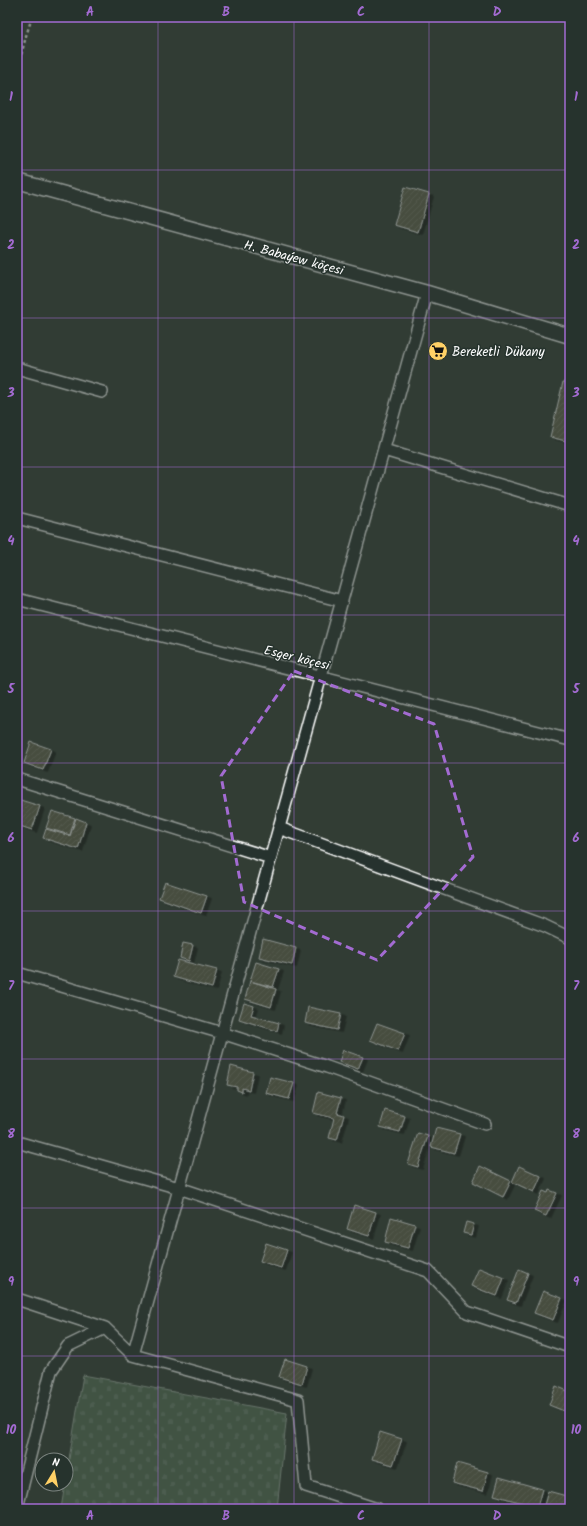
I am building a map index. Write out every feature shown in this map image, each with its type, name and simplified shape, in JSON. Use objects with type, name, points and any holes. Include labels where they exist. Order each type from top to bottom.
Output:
[{"type":"street","name":"H. Babaýew köçesi","points":[[17,181],[427,293],[570,336]]},
{"type":"street","points":[[133,1355],[427,293]]},
{"type":"street","points":[[17,368],[102,392]]},
{"type":"street","points":[[384,450],[570,506]]},
{"type":"street","points":[[17,518],[342,601]]},
{"type":"street","name":"Esger köçesi","points":[[17,599],[570,740]]},
{"type":"street","points":[[17,779],[271,858]]},
{"type":"street","points":[[279,828],[538,923],[570,938]]},
{"type":"street","points":[[17,973],[222,1033],[327,1067],[485,1124]]},
{"type":"street","points":[[17,1142],[179,1188],[428,1271],[467,1312],[570,1347]]},
{"type":"street","points":[[17,1299],[105,1328],[133,1355],[298,1400],[306,1486],[377,1509]]},
{"type":"street","points":[[17,1508],[21,1476],[51,1371],[68,1346],[105,1328]]},
{"type":"path","points":[[17,72],[32,17]]},
{"type":"highlighted area","points":[[294,671],[434,724],[473,857],[377,960],[244,902],[221,776]]},
{"type":"green space","points":[[83,1375],[287,1413],[277,1509],[61,1509],[64,1492],[74,1492],[74,1452],[70,1452]]},
{"type":"building","points":[[405,187],[429,194],[418,232],[394,225]]},
{"type":"building","points":[[563,382],[570,383],[570,442],[550,437]]},
{"type":"building","points":[[31,742],[51,749],[43,770],[24,763]]},
{"type":"building","points":[[17,799],[40,806],[32,830],[17,825]]},
{"type":"building","points":[[52,811],[75,818],[70,835],[46,828]]},
{"type":"building","points":[[76,818],[86,822],[78,849],[43,838],[46,829],[70,836]]},
{"type":"building","points":[[165,882],[207,896],[201,913],[159,898]]},
{"type":"building","points":[[263,939],[296,948],[292,965],[259,957]]},
{"type":"building","points":[[183,943],[193,945],[189,961],[180,958]]},
{"type":"building","points":[[178,960],[217,970],[212,988],[173,977]]},
{"type":"building","points":[[256,962],[279,969],[273,987],[250,981]]},
{"type":"building","points":[[250,981],[276,989],[271,1007],[245,999]]},
{"type":"building","points":[[244,1003],[254,1006],[251,1015],[279,1023],[277,1031],[239,1019]]},
{"type":"building","points":[[308,1007],[341,1014],[337,1030],[305,1023]]},
{"type":"building","points":[[377,1023],[405,1033],[398,1051],[370,1040]]},
{"type":"building","points":[[343,1050],[363,1057],[358,1069],[339,1062]]},
{"type":"building","points":[[231,1066],[253,1072],[249,1090],[242,1088],[242,1092],[237,1090],[237,1087],[227,1085]]},
{"type":"building","points":[[270,1077],[294,1083],[289,1099],[266,1093]]},
{"type":"building","points":[[318,1092],[341,1098],[337,1113],[344,1115],[337,1140],[329,1138],[334,1118],[313,1113]]},
{"type":"building","points":[[385,1110],[405,1116],[400,1132],[380,1127]]},
{"type":"building","points":[[436,1128],[460,1134],[454,1153],[431,1147]]},
{"type":"building","points":[[418,1133],[428,1136],[418,1167],[408,1164]]},
{"type":"building","points":[[480,1166],[511,1181],[503,1197],[473,1182]]},
{"type":"building","points":[[519,1166],[541,1176],[534,1192],[512,1182]]},
{"type":"building","points":[[549,1190],[557,1193],[546,1216],[534,1211],[543,1191],[548,1193]]},
{"type":"building","points":[[354,1205],[376,1212],[369,1236],[347,1229]]},
{"type":"building","points":[[391,1217],[415,1224],[408,1248],[385,1242]]},
{"type":"building","points":[[466,1222],[474,1224],[471,1235],[463,1233]]},
{"type":"building","points":[[266,1243],[287,1250],[281,1268],[260,1261]]},
{"type":"building","points":[[479,1268],[504,1278],[497,1296],[471,1286]]},
{"type":"building","points":[[519,1269],[528,1273],[516,1303],[507,1300]]},
{"type":"building","points":[[543,1291],[562,1298],[553,1320],[534,1313]]},
{"type":"building","points":[[285,1359],[307,1366],[302,1384],[279,1377]]},
{"type":"building","points":[[556,1386],[570,1392],[569,1413],[549,1405]]},
{"type":"building","points":[[380,1432],[402,1439],[393,1465],[372,1459]]},
{"type":"building","points":[[457,1463],[488,1472],[483,1491],[452,1483]]},
{"type":"building","points":[[499,1477],[542,1489],[537,1507],[494,1495]]},
{"type":"building","points":[[548,1491],[570,1497],[569,1509],[543,1509]]},
{"type":"place","name":"Bereketli Dükany","points":[[438,351]]}]
